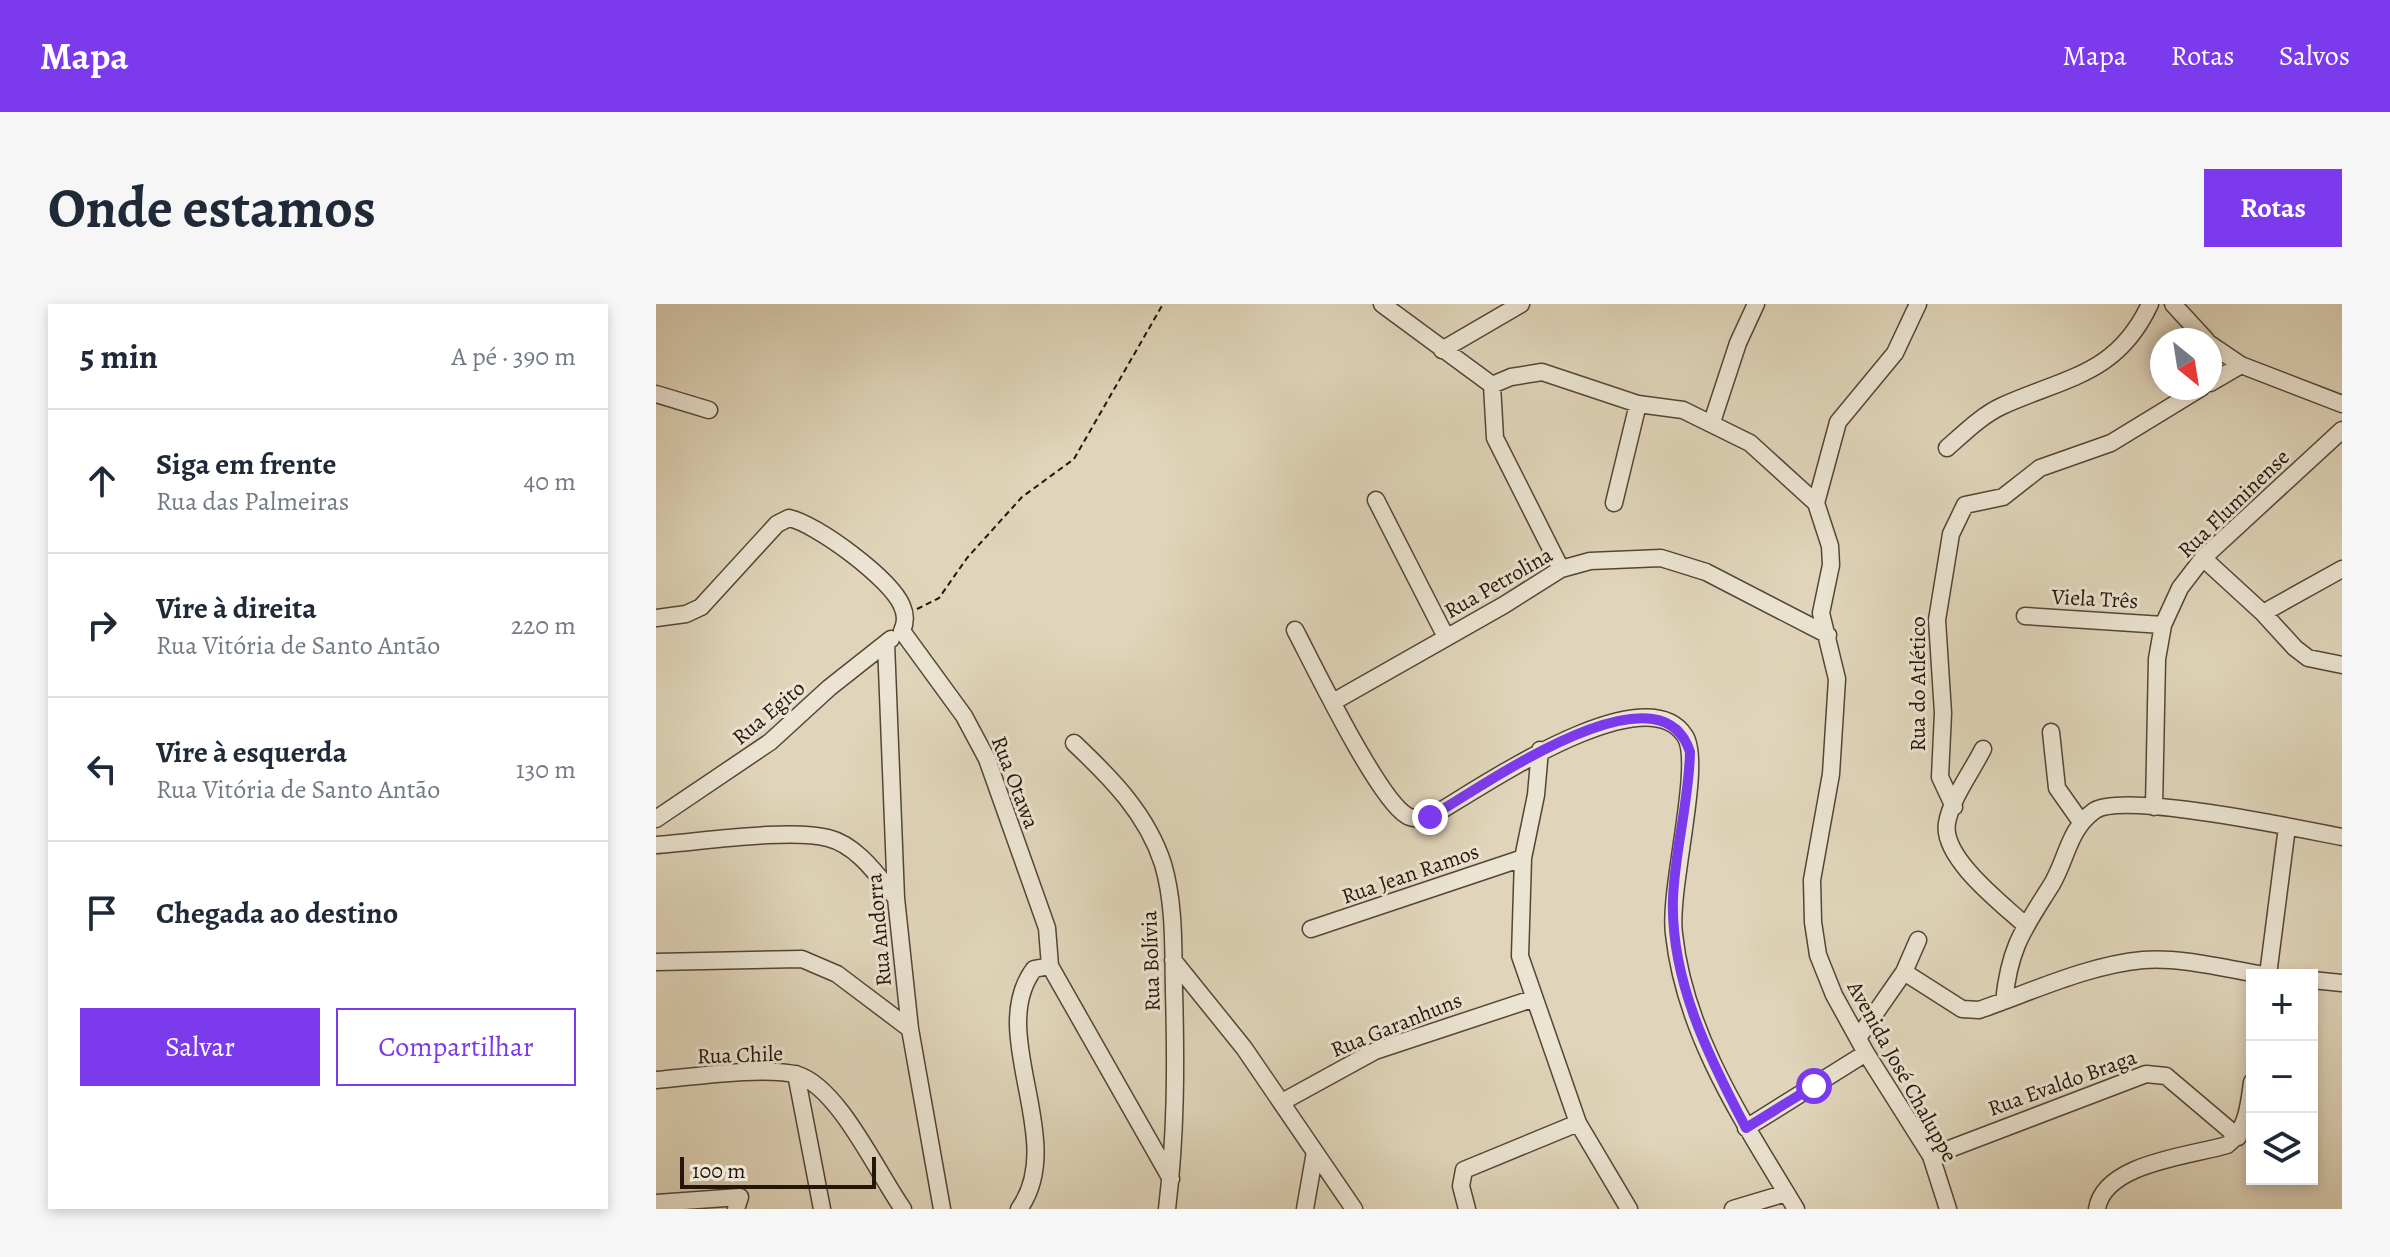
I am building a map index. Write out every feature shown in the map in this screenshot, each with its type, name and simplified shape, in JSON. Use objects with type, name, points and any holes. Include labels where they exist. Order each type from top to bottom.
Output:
[{"type":"street","points":[[1382,304],[1492,385],[1495,438],[1561,569]]},
{"type":"street","points":[[1442,350],[1521,304]]},
{"type":"street","points":[[1712,422],[1738,343],[1756,304]]},
{"type":"street","points":[[1816,503],[1838,422],[1895,353],[1918,304]]},
{"type":"street","points":[[1947,448],[1998,408],[2102,365],[2138,330],[2150,304]]},
{"type":"street","points":[[2173,304],[2195,328]]},
{"type":"street","points":[[2222,352],[2241,365],[2342,404]]},
{"type":"street","points":[[2222,376],[2241,365]]},
{"type":"street","name":"Avenida José Chaluppe","points":[[1492,385],[1511,377],[1542,372],[1638,404],[1683,410],[1750,443],[1816,503],[1830,546],[1831,565],[1821,613],[1837,679],[1831,774],[1812,880],[1818,955],[1862,1045],[1931,1156],[1948,1209]]},
{"type":"street","points":[[656,394],[709,410]]},
{"type":"street","name":"Rua do Atlético","points":[[1954,807],[1940,777],[1943,713],[1937,620],[1951,534],[1965,505],[2003,497],[2040,468],[2111,443],[2181,400]]},
{"type":"street","points":[[1614,503],[1638,404]]},
{"type":"street","name":"Rua Fluminense","points":[[2154,807],[2157,659],[2163,625],[2180,588],[2203,558],[2342,430]]},
{"type":"street","points":[[1376,500],[1446,637]]},
{"type":"street","name":"Rua Otawa","points":[[656,618],[686,614],[701,607],[777,524],[789,518],[815,528],[884,583],[895,594],[904,623],[964,716],[987,759],[1047,928],[1050,966]]},
{"type":"street","name":"Rua Petrolina","points":[[1333,702],[1561,569],[1623,557],[1661,558],[1706,572],[1828,635]]},
{"type":"street","points":[[2203,558],[2308,658],[2342,665]]},
{"type":"street","points":[[2263,613],[2342,569]]},
{"type":"street","name":"Viela Três","points":[[2025,616],[2163,625]]},
{"type":"street","name":"Rua Egito","points":[[656,819],[770,742],[829,688],[886,643],[904,623]]},
{"type":"street","points":[[1295,630],[1333,702],[1395,805],[1406,815],[1417,819],[1430,817],[1540,750],[1619,720],[1658,720],[1669,723],[1685,735],[1690,752],[1690,776],[1673,897],[1674,934],[1682,973],[1712,1063],[1746,1128],[1796,1209]]},
{"type":"street","name":"Rua Andorra","points":[[886,643],[896,898],[910,1029],[942,1209]]},
{"type":"street","points":[[2051,732],[2057,788],[2081,822]]},
{"type":"street","name":"Rua Bolívia","points":[[1074,743],[1114,781],[1141,817],[1163,863],[1172,911],[1177,1109],[1167,1209]]},
{"type":"street","points":[[1983,749],[1947,821],[1947,839],[1975,878],[2024,924]]},
{"type":"street","points":[[1540,750],[1536,795],[1523,858],[1519,945],[1532,999],[1578,1123],[1629,1209]]},
{"type":"street","points":[[2004,1001],[2012,956],[2024,924],[2052,884],[2081,822],[2104,805],[2154,807],[2342,837]]},
{"type":"street","points":[[2267,969],[2287,827]]},
{"type":"street","points":[[656,845],[802,835],[829,838],[847,847],[871,868],[896,898]]},
{"type":"street","name":"Rua Jean Ramos","points":[[1311,929],[1523,858]]},
{"type":"street","points":[[1746,1128],[1862,1045],[1904,972],[1918,940]]},
{"type":"street","points":[[656,962],[802,959],[837,974],[910,1029]]},
{"type":"street","points":[[1173,960],[1244,1048],[1354,1209]]},
{"type":"street","points":[[1904,972],[1962,1009],[1979,1010],[2077,976],[2144,960],[2246,972]]},
{"type":"street","points":[[1019,1209],[1034,1177],[1036,1144],[1020,1036],[1025,980],[1034,969],[1050,966],[1171,1179]]},
{"type":"street","points":[[2318,981],[2342,983]]},
{"type":"street","name":"Rua Garanhuns","points":[[1282,1102],[1375,1051],[1532,999]]},
{"type":"street","points":[[796,1074],[822,1209]]},
{"type":"street","name":"Rua Chile","points":[[656,1080],[796,1074],[828,1097],[903,1209]]},
{"type":"street","name":"Rua Evaldo Braga","points":[[1931,1156],[2146,1074],[2166,1076],[2238,1137]]},
{"type":"street","points":[[2097,1209],[2109,1185],[2129,1171],[2227,1145],[2238,1137],[2247,1113]]},
{"type":"street","points":[[1467,1209],[1461,1186],[1464,1170],[1578,1123]]},
{"type":"street","points":[[1305,1209],[1315,1152]]},
{"type":"street","points":[[1733,1209],[1786,1193]]},
{"type":"street","points":[[656,1203],[740,1197],[736,1209]]},
{"type":"path","points":[[904,623],[939,598],[967,558],[1022,497],[1074,459],[1163,304]]},
{"type":"route","points":[[1430,817],[1540,750],[1581,732],[1619,720],[1648,718],[1669,723],[1685,735],[1690,752],[1690,776],[1673,897],[1674,934],[1682,973],[1712,1063],[1746,1128],[1814,1086]]}]
